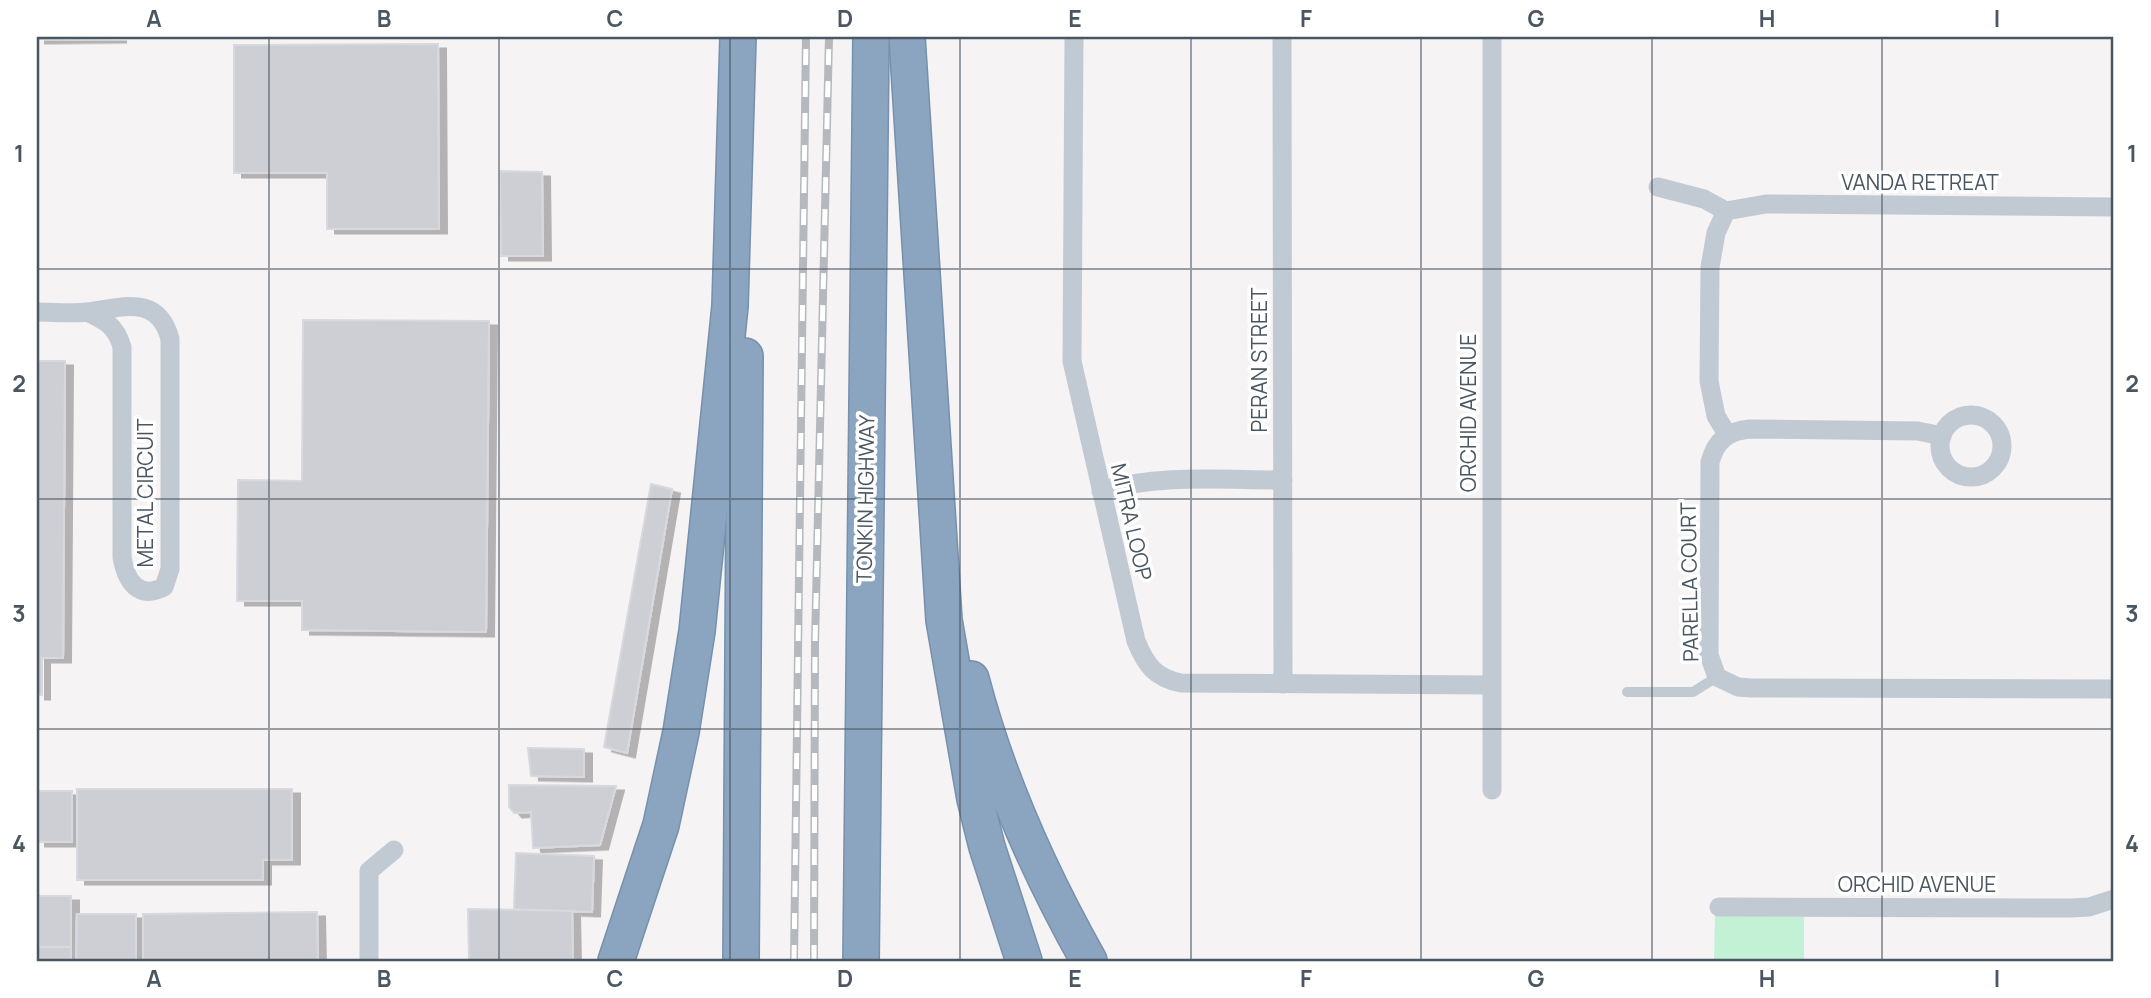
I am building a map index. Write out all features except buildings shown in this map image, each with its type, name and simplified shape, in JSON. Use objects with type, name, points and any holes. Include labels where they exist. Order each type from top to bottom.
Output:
[{"type":"highway","points":[[616,961],[661,825],[681,732],[697,631],[730,306],[738,37]]},
{"type":"highway","points":[[741,961],[747,37]]},
{"type":"highway","name":"TONKIN HIGHWAY","points":[[861,961],[872,37]]},
{"type":"highway","points":[[907,37],[944,620],[964,749],[987,847],[1024,961]]},
{"type":"highway","points":[[936,490],[960,635],[978,706],[1029,844],[1089,961]]},
{"type":"street","name":"MITRA LOOP","points":[[1074,37],[1072,361],[1136,641],[1153,672],[1164,680],[1181,683],[1491,685]]},
{"type":"street","name":"PERAN STREET","points":[[1282,37],[1283,684]]},
{"type":"street","name":"ORCHID AVENUE","points":[[1492,37],[1492,790]]},
{"type":"street","points":[[1658,187],[1704,199],[1726,211],[1716,233],[1710,267],[1709,381],[1716,416],[1727,434],[1750,429],[1918,431],[1942,436]]},
{"type":"street","name":"VANDA RETREAT","points":[[1726,211],[1766,204],[2114,207]]},
{"type":"street","name":"METAL CIRCUIT","points":[[37,312],[87,312],[117,306],[139,307],[162,320],[170,339],[170,569],[164,587],[155,592],[140,591],[132,584],[125,573],[122,557],[122,347],[117,332],[110,324],[87,312]]},
{"type":"street","name":"PARELLA COURT","points":[[1727,434],[1714,449],[1710,462],[1709,655],[1717,677],[1738,687],[1751,688],[2114,689]]},
{"type":"street","points":[[1101,491],[1128,483],[1165,479],[1283,480]]},
{"type":"street","points":[[369,961],[369,871],[394,850]]},
{"type":"street","name":"ORCHID AVENUE","points":[[1719,906],[2071,908],[2089,907],[2114,899]]},
{"type":"lane","points":[[1627,692],[1693,692],[1717,677]]},
{"type":"green space","points":[[1715,916],[1804,917],[1804,961],[1714,961]]},
{"type":"railway","points":[[794,961],[806,37]]},
{"type":"railway","points":[[814,961],[815,644],[829,37]]}]
